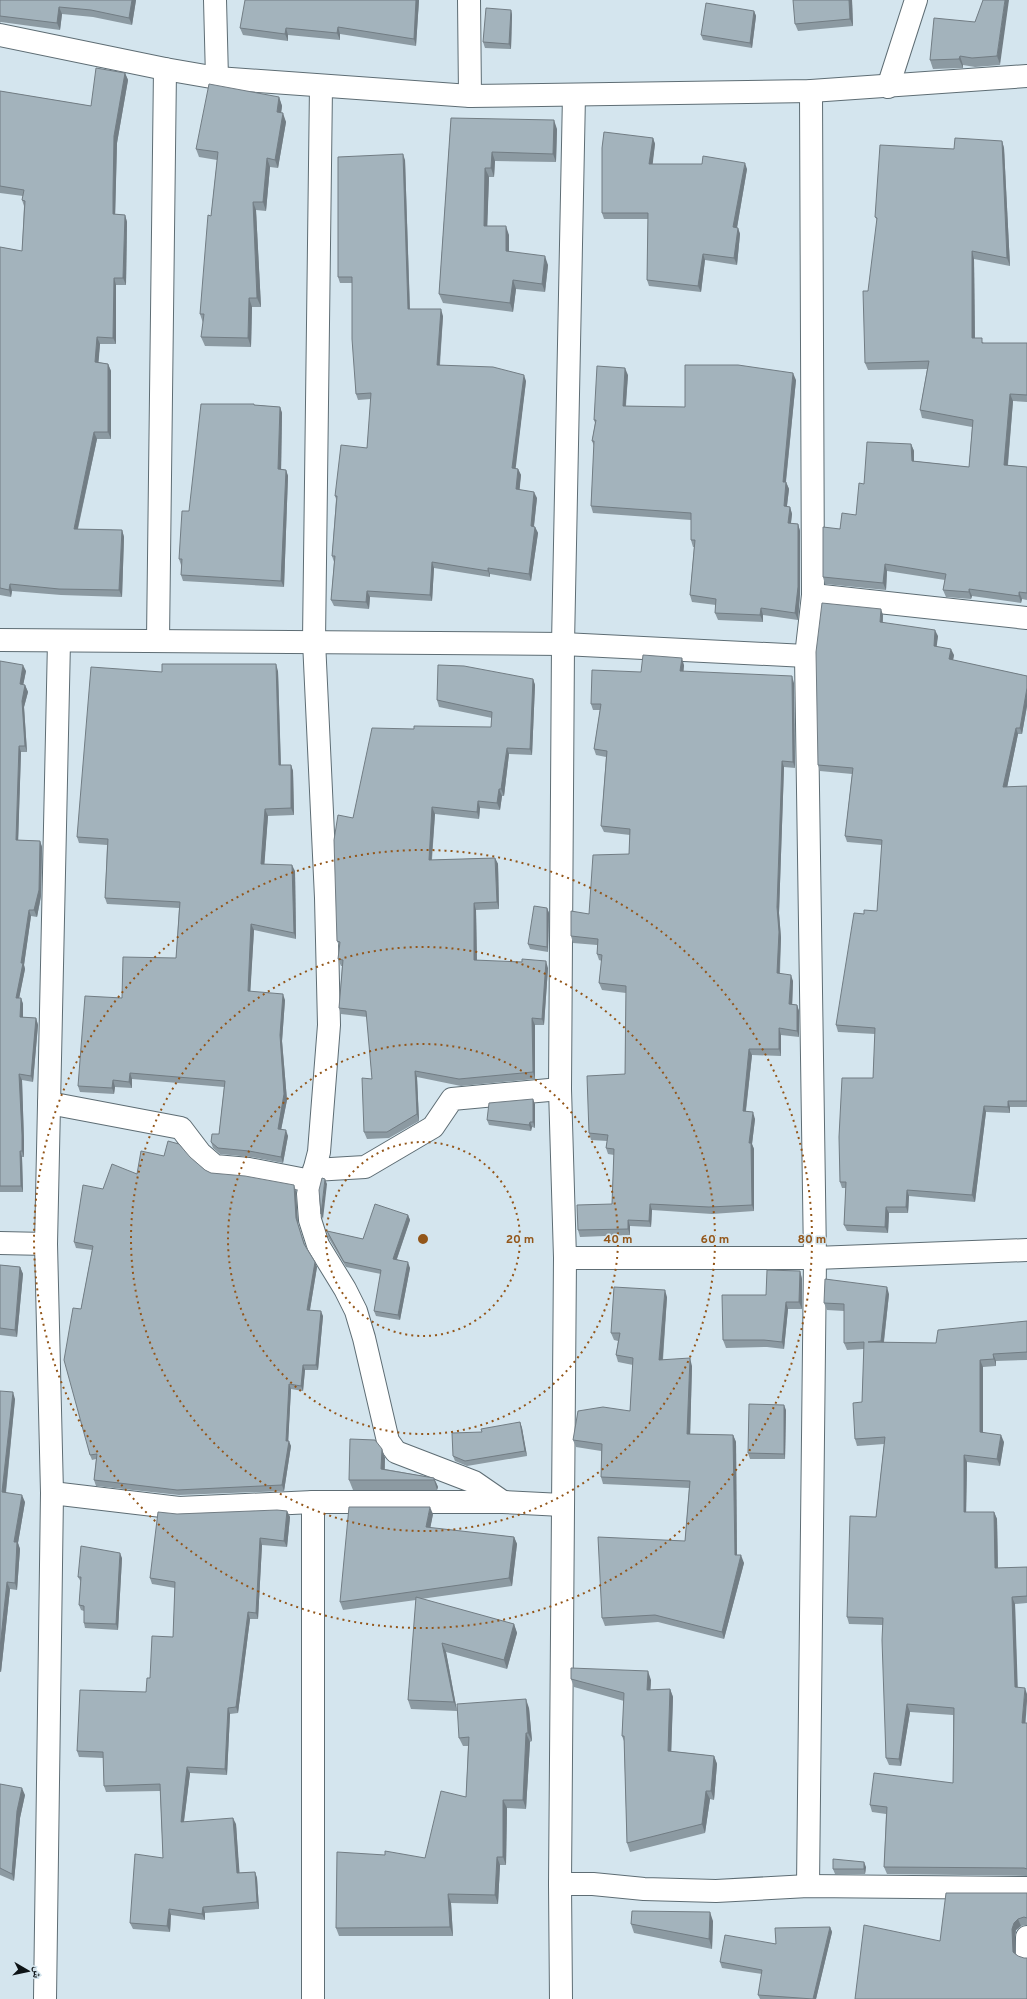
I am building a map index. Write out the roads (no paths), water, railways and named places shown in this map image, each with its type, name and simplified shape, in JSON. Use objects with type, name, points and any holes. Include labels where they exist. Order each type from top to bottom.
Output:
[{"type":"street","points":[[216,0],[218,78]]},
{"type":"street","points":[[469,0],[470,96]]},
{"type":"street","points":[[888,87],[916,0]]},
{"type":"street","points":[[0,35],[166,70],[218,78],[470,96],[811,91],[888,87],[1027,76]]},
{"type":"street","points":[[158,640],[166,70]]},
{"type":"street","points":[[321,86],[314,641],[325,890],[329,1025],[319,1152],[308,1194],[310,1220],[318,1245],[345,1289],[356,1311],[364,1338],[388,1441],[396,1452],[474,1482],[504,1502]]},
{"type":"street","points":[[808,1886],[815,1258],[806,656],[813,595],[811,91]]},
{"type":"street","points":[[561,1999],[560,1884],[564,1258],[560,1089],[563,644],[574,95]]},
{"type":"street","points":[[813,595],[1027,618]]},
{"type":"street","points":[[0,640],[314,641],[563,644],[806,656]]},
{"type":"street","points":[[46,1999],[52,1493],[46,1244],[59,641]]},
{"type":"street","points":[[49,1103],[181,1128],[200,1153],[215,1166],[313,1176],[365,1167],[433,1127],[452,1099],[560,1089]]},
{"type":"street","points":[[0,1243],[46,1244]]},
{"type":"street","points":[[564,1258],[815,1258],[1027,1250]]},
{"type":"street","points":[[52,1493],[179,1508],[313,1502],[504,1502],[562,1505]]},
{"type":"street","points":[[312,1999],[313,1502]]},
{"type":"street","points":[[560,1884],[593,1884],[644,1889],[716,1891],[808,1886],[1027,1888]]},
{"type":"street","points":[[1027,1937],[1027,1953]]}]
